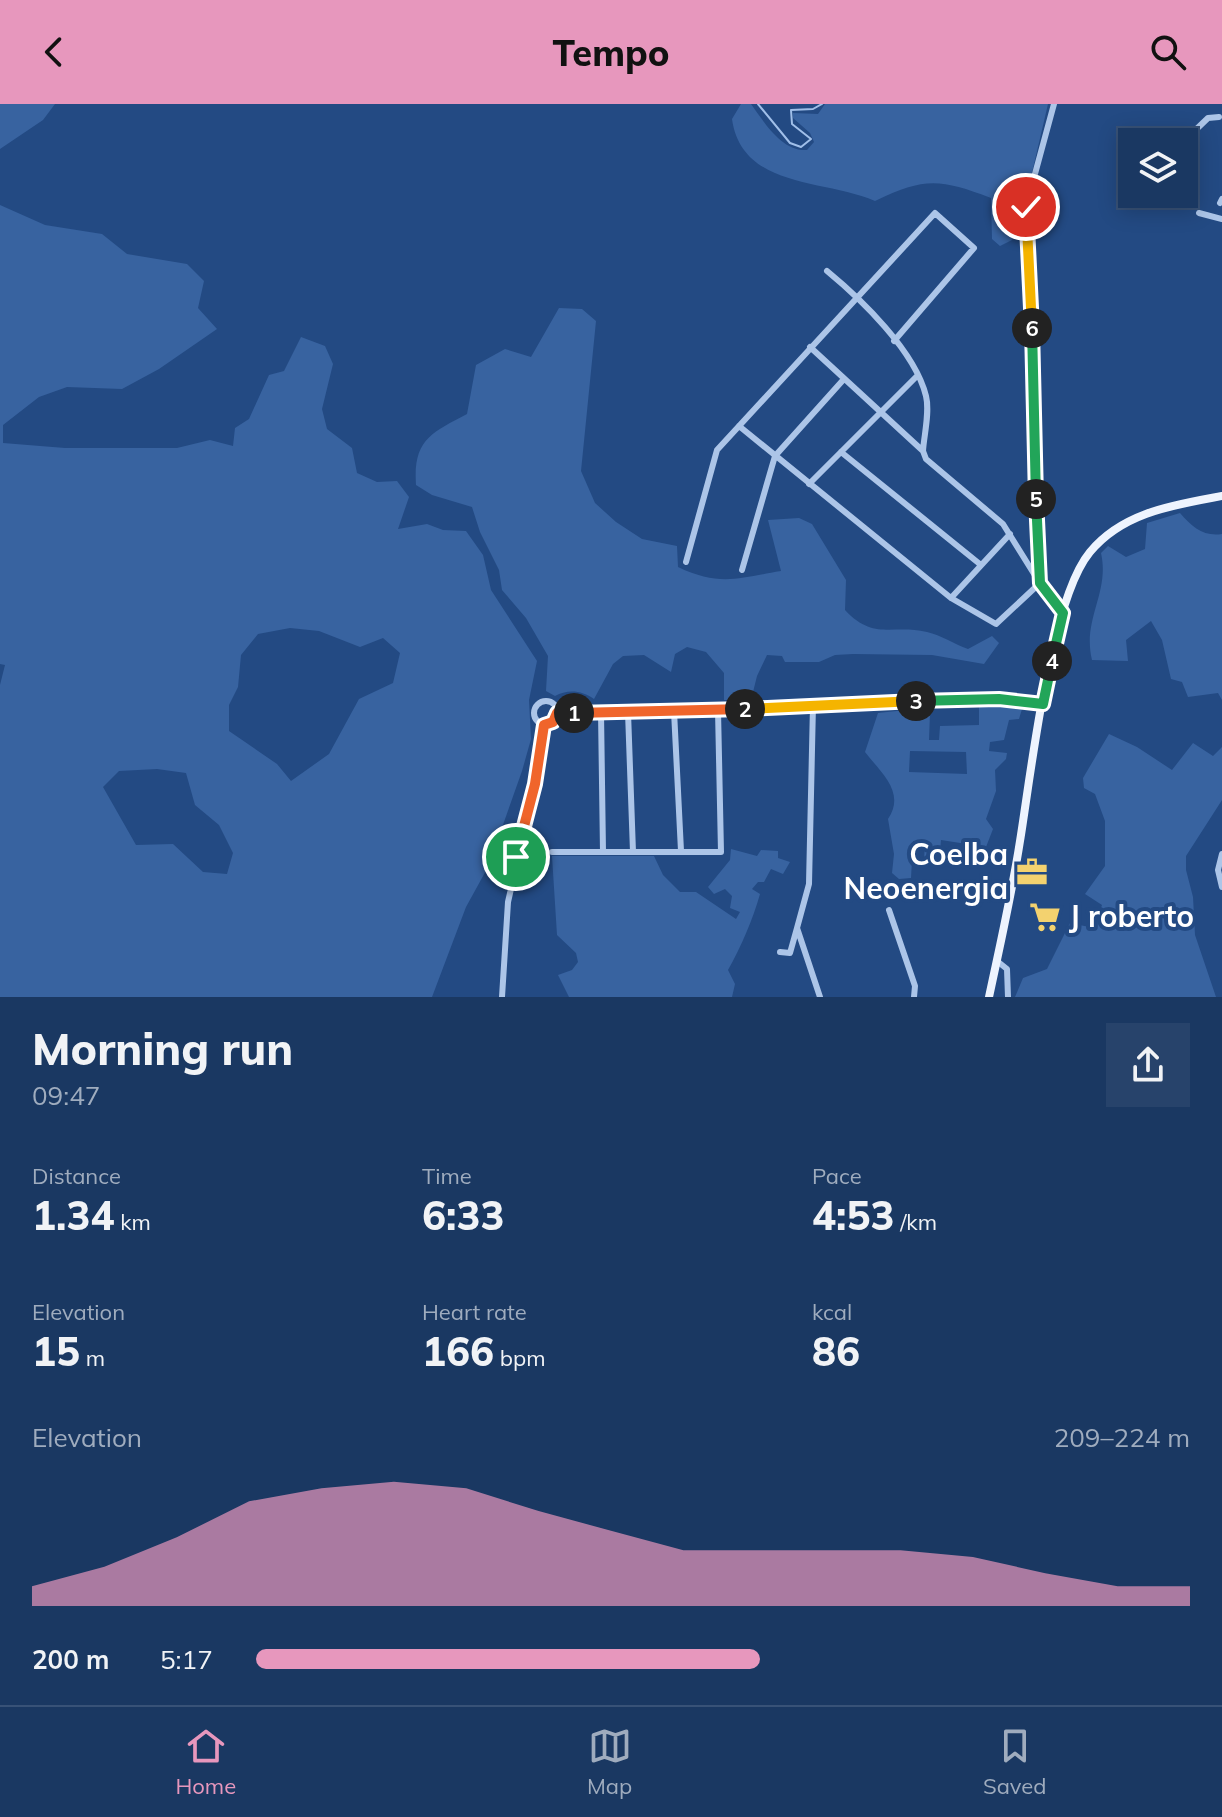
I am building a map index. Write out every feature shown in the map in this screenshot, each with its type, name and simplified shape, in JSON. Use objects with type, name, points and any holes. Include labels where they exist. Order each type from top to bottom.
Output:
[{"type":"main road","points":[[989,997],[1043,704],[1072,581],[1088,554],[1116,528],[1158,509],[1222,496]]},
{"type":"street","points":[[739,426],[951,598],[996,624],[1040,583],[1026,207],[1054,104]]},
{"type":"street","points":[[1198,128],[1208,118],[1221,117]]},
{"type":"street","points":[[686,562],[717,450],[856,295],[935,213],[974,248],[894,341]]},
{"type":"street","points":[[1199,213],[1222,219]]},
{"type":"street","points":[[827,271],[856,295],[894,341],[917,376],[926,396],[923,451],[926,459],[993,514],[1063,613]]},
{"type":"street","points":[[810,347],[923,451]]},
{"type":"street","points":[[809,484],[917,376]]},
{"type":"street","points":[[742,570],[775,456],[844,379]]},
{"type":"street","points":[[841,452],[981,565]]},
{"type":"street","points":[[951,598],[1010,534]]},
{"type":"street","points":[[557,713],[718,710],[948,699],[1043,704]]},
{"type":"street","points":[[544,725],[535,717],[538,705],[550,703],[557,713]]},
{"type":"street","points":[[780,952],[790,953],[809,884],[813,705]]},
{"type":"street","points":[[552,852],[721,852],[718,710]]},
{"type":"street","points":[[674,711],[681,851]]},
{"type":"street","points":[[601,712],[603,852]]},
{"type":"street","points":[[628,712],[633,852]]},
{"type":"street","points":[[544,725],[553,722],[557,713]]},
{"type":"street","points":[[502,997],[508,902],[535,784],[544,725]]},
{"type":"street","points":[[1222,854],[1218,870],[1222,887]]},
{"type":"street","points":[[889,910],[915,986],[914,997]]},
{"type":"street","points":[[797,928],[820,997]]},
{"type":"street","points":[[997,961],[1007,969],[1008,997]]},
{"type":"shaded area","points":[[0,104],[55,104],[43,120],[0,149]]},
{"type":"shaded area","points":[[741,104],[751,104],[782,141],[807,150],[814,142],[810,133],[793,118],[793,113],[818,114],[825,104],[1048,104],[1020,224],[1012,240],[1000,246],[992,239],[991,198],[958,187],[920,184],[875,201],[768,170],[751,158],[739,142],[732,119]]},
{"type":"shaded area","points":[[0,205],[45,225],[102,234],[127,254],[187,264],[204,281],[198,308],[217,329],[159,369],[122,389],[67,387],[39,397],[3,425],[3,443],[65,448],[177,448],[210,440],[233,446],[235,428],[249,419],[269,375],[284,371],[301,337],[325,346],[333,364],[322,409],[327,429],[352,448],[357,473],[377,482],[397,481],[409,497],[398,529],[427,524],[443,530],[466,531],[483,555],[491,590],[537,661],[529,700],[531,739],[488,867],[466,907],[432,997],[0,997],[0,685],[5,665],[0,664]],"holes":[[[290,628],[319,631],[360,647],[383,638],[400,653],[393,683],[359,699],[329,754],[291,781],[277,764],[229,731],[229,705],[238,687],[241,655],[258,634]],[[157,769],[186,773],[195,805],[219,825],[233,853],[227,874],[203,872],[173,844],[136,845],[103,787],[119,771]]]},
{"type":"shaded area","points":[[559,308],[582,309],[596,321],[581,471],[595,503],[616,522],[642,539],[677,546],[678,567],[706,577],[730,579],[781,571],[768,520],[799,518],[812,524],[846,580],[845,610],[855,620],[884,630],[927,632],[968,649],[992,636],[999,643],[984,664],[932,655],[853,654],[835,655],[819,662],[785,662],[782,656],[767,655],[751,700],[724,700],[724,673],[706,652],[687,647],[675,654],[671,672],[644,655],[623,656],[613,664],[594,699],[580,692],[564,692],[555,696],[546,691],[548,656],[526,618],[502,590],[499,570],[480,532],[472,507],[432,495],[416,485],[416,470],[421,448],[427,440],[467,414],[476,365],[505,349],[531,357]]},
{"type":"shaded area","points":[[1180,513],[1199,530],[1222,534],[1222,700],[1218,693],[1188,697],[1182,682],[1171,679],[1162,640],[1151,621],[1126,640],[1128,661],[1092,660],[1090,632],[1102,581],[1101,553],[1108,546],[1126,557],[1145,549],[1147,523]]},
{"type":"shaded area","points":[[979,704],[1022,709],[1019,719],[1009,720],[1004,740],[990,742],[989,751],[1007,753],[1006,759],[995,770],[996,791],[986,819],[993,829],[986,847],[941,840],[939,864],[924,862],[925,842],[913,841],[911,878],[899,879],[892,873],[894,854],[888,819],[893,809],[893,791],[865,752],[878,713],[925,708],[930,713],[929,740],[939,740],[940,726],[979,725]],"holes":[[[910,751],[966,752],[967,774],[909,772]]]},
{"type":"shaded area","points":[[1109,734],[1137,747],[1172,770],[1193,743],[1213,756],[1222,747],[1222,800],[1186,856],[1195,935],[1216,997],[1015,997],[1023,978],[1047,969],[1070,923],[1094,928],[1102,905],[1085,894],[1105,866],[1105,821],[1095,794],[1084,788],[1083,778]]},
{"type":"shaded area","points":[[731,849],[757,856],[761,850],[778,851],[778,858],[790,862],[783,874],[771,869],[764,882],[758,882],[752,889],[760,894],[728,970],[735,984],[732,997],[569,997],[558,975],[572,970],[578,962],[576,953],[557,935],[552,856],[654,856],[663,875],[680,892],[696,892],[736,919],[740,912],[730,908],[732,896],[725,889],[714,894],[708,887],[730,860]]},
{"type":"waterway","points":[[758,104],[790,143],[801,147],[811,139],[792,124],[791,110],[813,109],[822,104]]},
{"type":"place","name":"Coelba Neoenergia","points":[[1032,872]]},
{"type":"place","name":"J roberto","points":[[1045,917]]},
{"type":"route","points":[[516,857],[535,784],[544,725],[553,722],[557,713],[718,710],[948,699],[999,699],[1043,704],[1063,613],[1054,606],[1040,583],[1026,207]]}]
